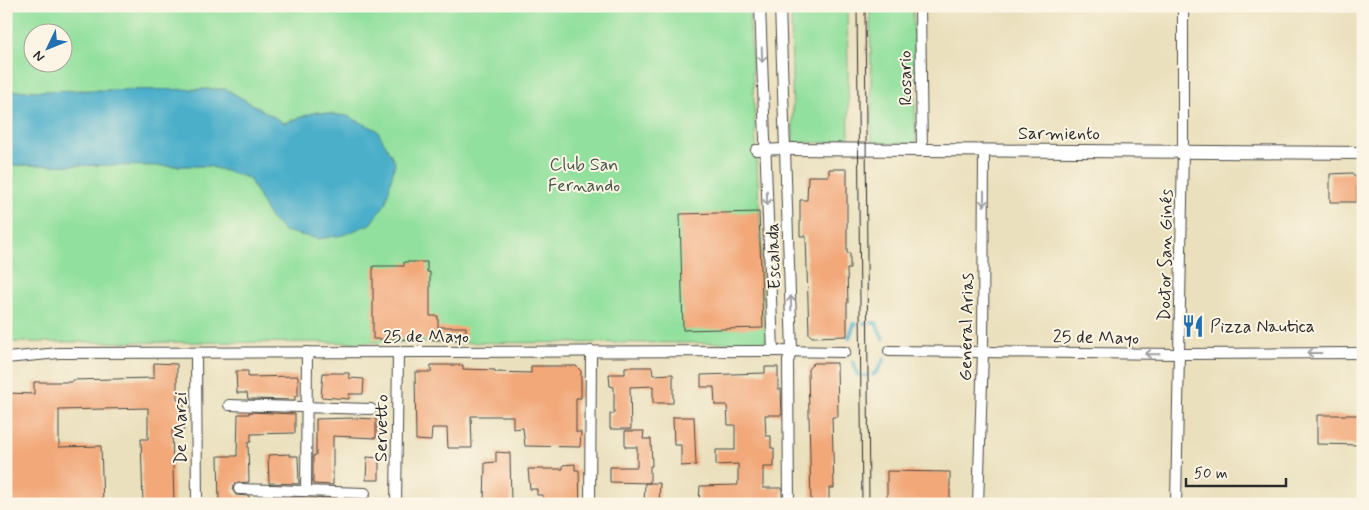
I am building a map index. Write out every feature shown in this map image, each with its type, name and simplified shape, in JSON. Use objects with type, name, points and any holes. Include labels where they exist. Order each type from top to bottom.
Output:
[{"type":"street","name":"Escalada","points":[[760,6],[761,150],[773,351]]},
{"type":"street","name":"Escalada","points":[[780,6],[792,351],[788,360],[789,504]]},
{"type":"street","name":"Rosario","points":[[920,6],[922,150]]},
{"type":"street","name":"Doctor San Ginés","points":[[1176,504],[1183,151],[1183,6]]},
{"type":"street","name":"Sarmiento","points":[[761,150],[1363,153]]},
{"type":"street","name":"General Arias","points":[[978,504],[983,352],[984,150]]},
{"type":"street","name":"25 de Mayo","points":[[889,351],[1179,354],[1363,353]]},
{"type":"street","name":"25 de Mayo","points":[[6,358],[59,354],[307,352],[845,352]]},
{"type":"street","points":[[306,491],[307,352]]},
{"type":"street","points":[[590,504],[591,352]]},
{"type":"street","name":"De Marzi","points":[[196,353],[197,504]]},
{"type":"street","name":"Servetto","points":[[396,504],[398,353]]},
{"type":"street","points":[[228,405],[370,409]]},
{"type":"street","points":[[239,489],[364,493]]},
{"type":"green space","name":"Club San Fernando","points":[[6,6],[749,6],[766,343],[6,342],[6,165],[209,166],[249,178],[270,218],[377,130],[347,116],[316,112],[284,123],[226,89],[6,91]]},
{"type":"green space","points":[[791,6],[847,6],[849,142],[793,143]]},
{"type":"green space","points":[[870,6],[913,6],[916,143],[872,144]]},
{"type":"water","points":[[226,89],[284,123],[316,112],[347,116],[377,130],[395,162],[386,203],[370,224],[343,235],[318,239],[284,231],[270,218],[249,178],[209,166],[6,165],[6,91]]},
{"type":"building","points":[[829,169],[847,169],[847,253],[850,253],[850,269],[847,269],[847,336],[812,337],[809,334],[806,236],[800,236],[800,200],[807,200],[808,176],[829,176]]},
{"type":"building","points":[[1352,173],[1357,179],[1357,202],[1330,202],[1330,174]]},
{"type":"building","points":[[759,212],[763,328],[683,330],[680,214]]},
{"type":"building","points":[[404,262],[427,262],[427,272],[430,272],[430,316],[438,316],[438,327],[466,327],[466,340],[373,339],[373,266],[404,266]]},
{"type":"building","points":[[154,363],[177,364],[177,400],[184,400],[184,430],[172,430],[174,504],[143,504],[141,439],[148,439],[148,408],[59,410],[59,447],[101,446],[103,504],[6,504],[6,393],[34,394],[34,382],[154,378]]},
{"type":"building","points":[[814,363],[837,363],[838,417],[832,417],[834,488],[829,488],[829,504],[811,504],[808,369]]},
{"type":"building","points":[[431,365],[463,365],[463,369],[531,373],[531,366],[576,366],[581,371],[581,398],[576,398],[576,432],[581,432],[580,447],[525,446],[523,428],[513,429],[513,416],[471,416],[472,448],[448,448],[447,428],[432,428],[431,441],[416,440],[415,372],[431,372]]},
{"type":"building","points":[[625,367],[652,367],[653,375],[673,374],[673,403],[653,403],[653,386],[630,387],[631,429],[610,429],[610,414],[614,414],[614,387],[610,386],[609,374],[625,374]]},
{"type":"building","points":[[765,367],[778,367],[778,389],[781,389],[782,415],[765,415],[766,436],[771,436],[771,448],[774,448],[774,467],[763,467],[763,488],[782,488],[782,504],[699,504],[700,486],[738,485],[738,464],[716,465],[716,450],[735,450],[735,425],[728,425],[727,405],[715,405],[714,387],[701,387],[701,375],[765,373]]},
{"type":"building","points":[[236,371],[248,371],[248,377],[298,376],[298,396],[295,396],[295,400],[248,399],[247,393],[237,393]]},
{"type":"building","points":[[323,373],[349,373],[349,378],[364,379],[363,394],[349,394],[349,399],[321,397]]},
{"type":"building","points":[[249,412],[295,414],[295,433],[251,434],[251,442],[248,442],[249,482],[236,483],[232,489],[236,495],[249,496],[250,504],[219,504],[218,456],[237,456],[238,414],[249,414]]},
{"type":"building","points":[[1317,415],[1363,415],[1363,445],[1317,444]]},
{"type":"building","points":[[673,417],[694,417],[696,465],[681,466],[681,445],[674,445]]},
{"type":"building","points":[[316,419],[376,419],[376,438],[333,436],[333,485],[313,484],[313,456],[316,455]]},
{"type":"building","points":[[625,431],[644,431],[643,439],[651,439],[652,466],[650,466],[650,483],[610,482],[610,467],[637,467],[637,447],[625,447]]},
{"type":"building","points":[[496,452],[510,453],[511,504],[484,504],[485,463],[496,462]]},
{"type":"building","points":[[290,454],[290,456],[298,456],[299,484],[269,483],[268,455]]},
{"type":"building","points":[[367,457],[379,458],[379,480],[366,480]]},
{"type":"building","points":[[575,464],[575,470],[579,470],[580,504],[543,504],[543,495],[537,495],[537,489],[530,489],[528,469],[563,469],[563,465]]},
{"type":"building","points":[[887,471],[950,472],[950,504],[887,504]]},
{"type":"building","points":[[645,483],[660,483],[659,504],[644,504]]},
{"type":"building","points":[[269,497],[334,499],[334,504],[269,504]]},
{"type":"waterway","points":[[872,323],[876,323],[883,339]]},
{"type":"waterway","points":[[849,338],[854,324],[856,324]]},
{"type":"waterway","points":[[873,375],[879,369],[884,359]]},
{"type":"waterway","points":[[853,362],[858,375]]},
{"type":"tram line","points":[[857,6],[862,504]]},
{"type":"tram line","points":[[865,6],[869,504]]},
{"type":"place","name":"Pizza Nautica","points":[[1193,326]]}]
